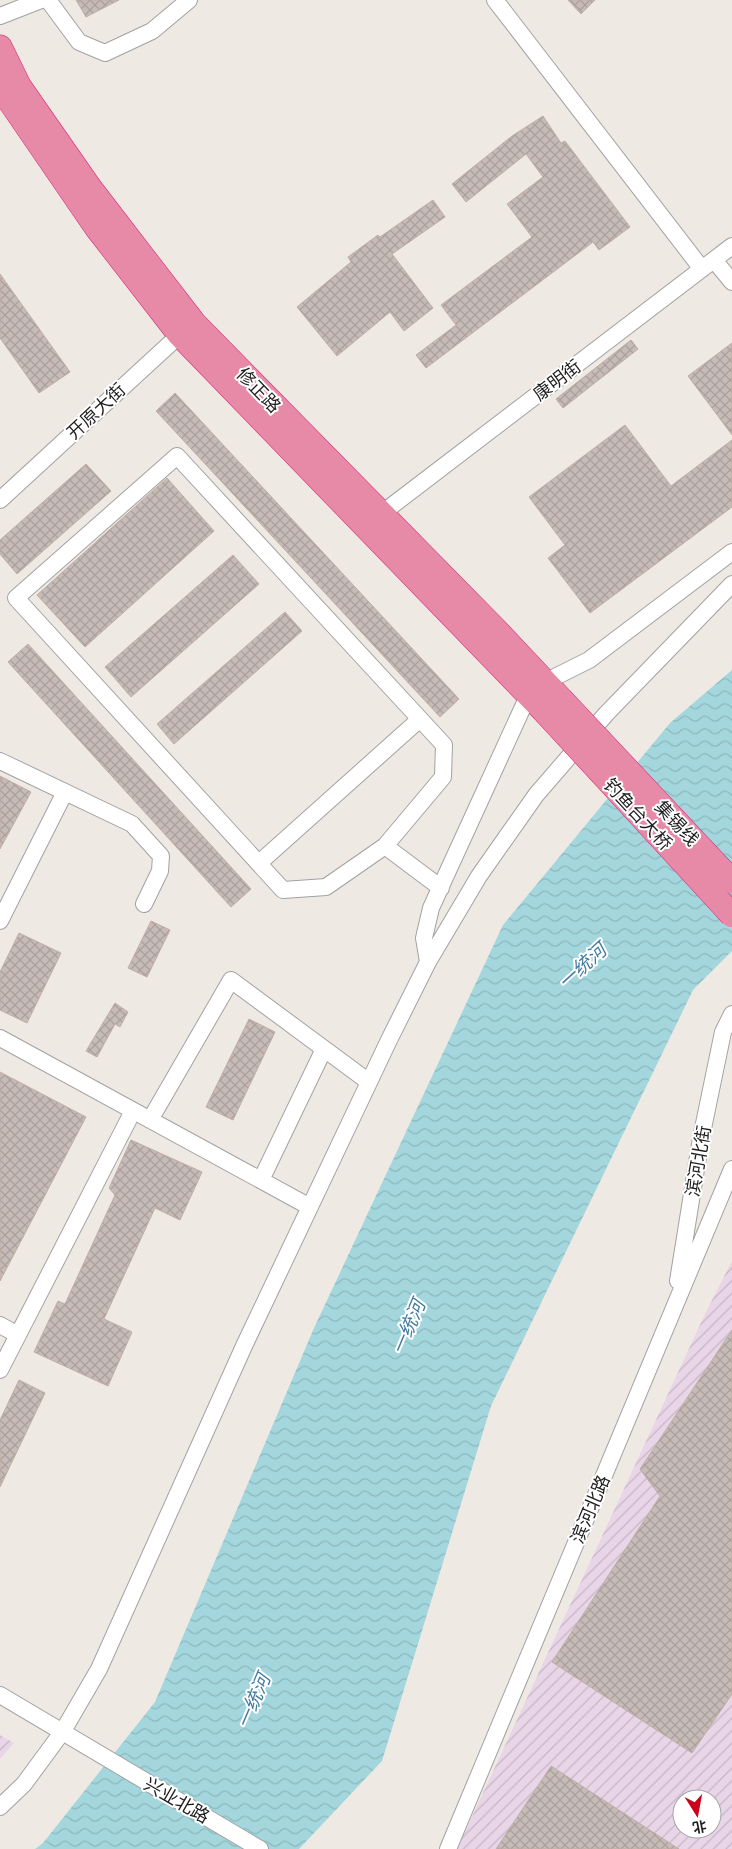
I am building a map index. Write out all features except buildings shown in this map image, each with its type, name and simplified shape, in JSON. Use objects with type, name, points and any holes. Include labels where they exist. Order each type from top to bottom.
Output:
[{"type":"highway","name":"修正路","points":[[0,47],[24,94],[187,328],[381,514],[545,697]]},
{"type":"highway","name":"修正路","points":[[3,99],[96,227],[187,328],[545,697]]},
{"type":"highway","name":"集锡线","points":[[545,697],[732,881]]},
{"type":"highway","name":"钓鱼台大桥","points":[[545,697],[732,915]]},
{"type":"street","points":[[0,16],[41,0]]},
{"type":"street","points":[[48,0],[79,42],[105,53],[152,30],[189,0]]},
{"type":"street","points":[[495,0],[708,264],[732,282]]},
{"type":"street","name":"康明街","points":[[381,514],[732,246]]},
{"type":"street","name":"开原大街","points":[[0,500],[187,328]]},
{"type":"street","points":[[177,456],[444,745],[443,777],[386,846],[326,887],[283,890],[16,598],[177,456]]},
{"type":"street","points":[[428,962],[424,938],[431,908],[440,888],[545,697],[589,660],[732,552]]},
{"type":"street","points":[[0,1807],[24,1784],[63,1731],[99,1668],[244,1346],[369,1082],[428,962],[479,876],[536,795],[606,714],[732,584]]},
{"type":"street","points":[[258,863],[420,719]]},
{"type":"street","points":[[0,761],[132,824],[161,856],[160,872],[144,904]]},
{"type":"street","points":[[0,921],[65,792]]},
{"type":"street","points":[[386,846],[440,888]]},
{"type":"street","points":[[150,1120],[231,980],[369,1082]]},
{"type":"street","name":"滨河北街","points":[[673,1309],[702,1138],[723,1032],[732,1014]]},
{"type":"street","points":[[0,1038],[310,1207]]},
{"type":"street","points":[[262,1180],[324,1049]]},
{"type":"street","points":[[0,1370],[133,1110]]},
{"type":"street","name":"滨河北路","points":[[448,1849],[732,1169]]},
{"type":"street","points":[[0,1325],[18,1335]]},
{"type":"street","name":"兴业北路","points":[[0,1695],[63,1731],[93,1752],[260,1849]]},
{"type":"shaded area","points":[[732,1261],[732,1849],[457,1849],[706,1312]]},
{"type":"shaded area","points":[[0,1735],[14,1743],[0,1759]]},
{"type":"water","name":"一统河","points":[[732,670],[732,951],[693,990],[491,1406],[382,1761],[299,1849],[35,1849],[43,1843],[155,1702],[314,1328],[503,925],[670,723]]}]
